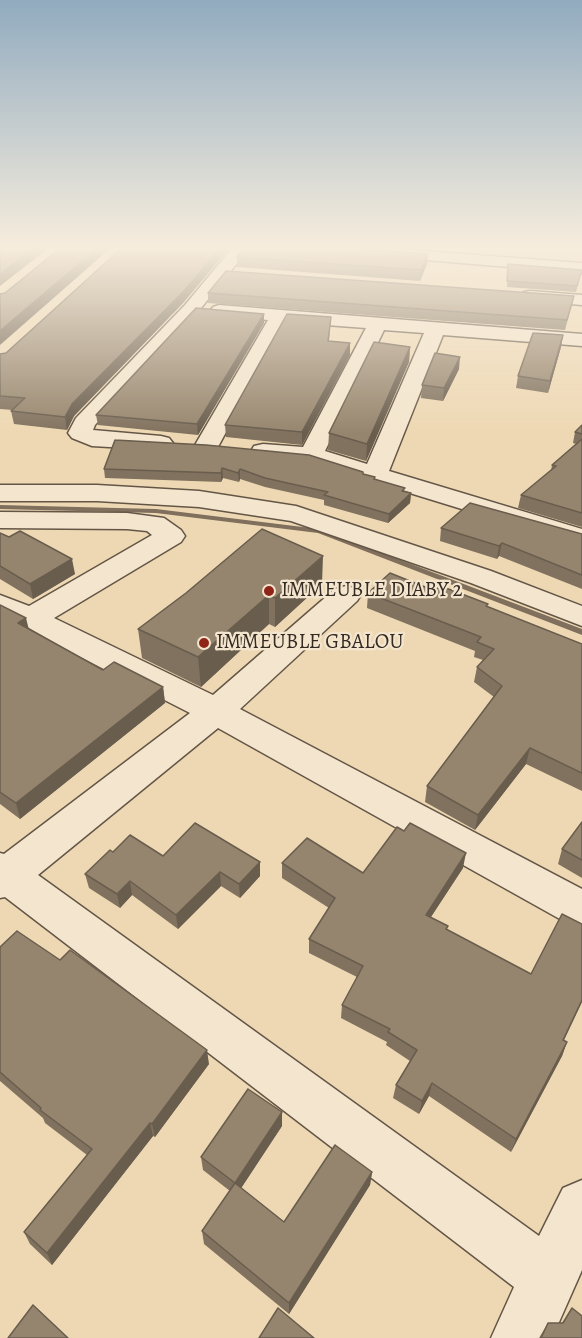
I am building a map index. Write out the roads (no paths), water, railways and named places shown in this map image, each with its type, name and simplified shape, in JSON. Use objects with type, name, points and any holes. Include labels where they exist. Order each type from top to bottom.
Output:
[{"type":"street","points":[[582,340],[191,309],[84,423],[80,433],[92,439],[207,445],[311,455],[582,538]]},
{"type":"street","points":[[207,445],[280,316]]},
{"type":"street","points":[[311,455],[378,323]]},
{"type":"street","points":[[375,475],[436,327]]},
{"type":"street","points":[[0,494],[97,493],[198,498],[296,514],[481,577],[582,617]]},
{"type":"street","points":[[0,520],[127,521],[154,524],[171,536],[15,611]]},
{"type":"street","points":[[346,595],[216,711],[2,875],[550,1279]]},
{"type":"street","points":[[15,611],[216,711],[582,910]]},
{"type":"street","points":[[521,1338],[582,1207]]},
{"type":"waterway","points":[[0,507],[156,511],[319,531],[582,632]]},
{"type":"place","name":"IMMEUBLE DIABY 2","points":[[269,591]]},
{"type":"place","name":"IMMEUBLE GBALOU","points":[[204,643]]}]
